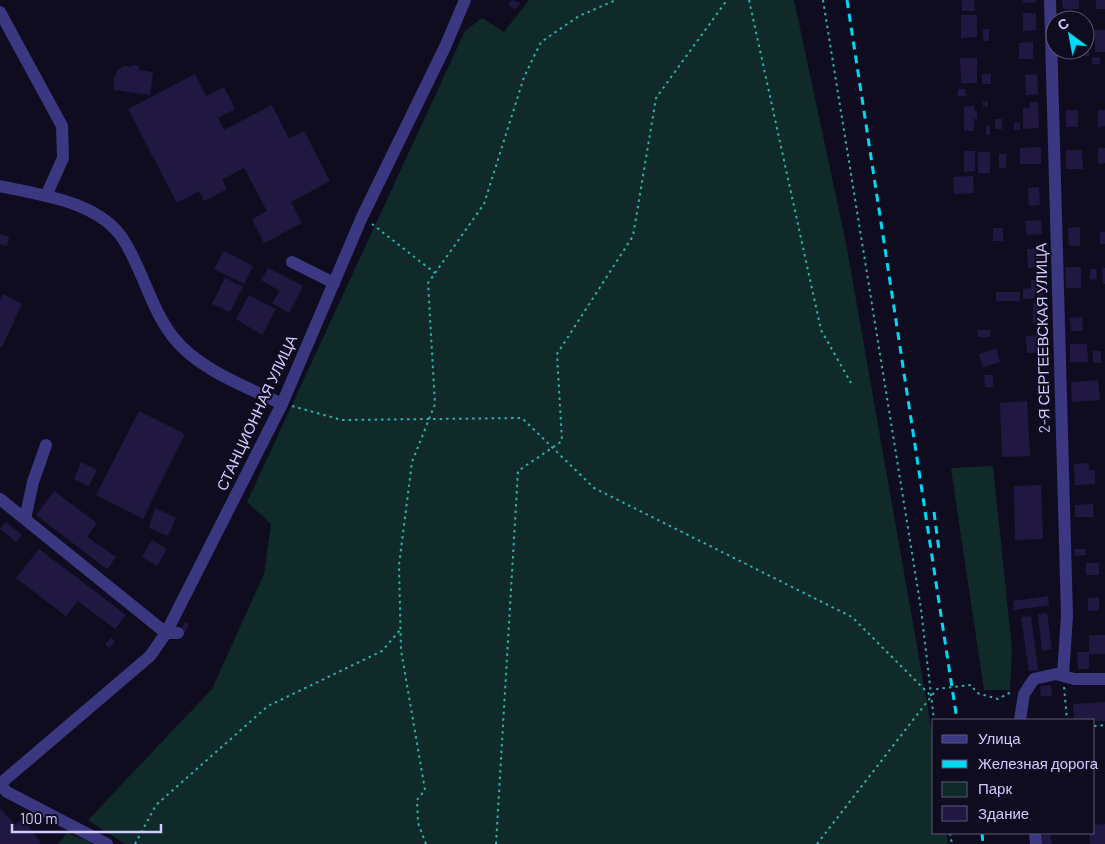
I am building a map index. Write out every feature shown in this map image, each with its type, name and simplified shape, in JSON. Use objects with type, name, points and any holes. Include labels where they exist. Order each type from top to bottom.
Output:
[{"type":"street","name":"СТАНЦИОННАЯ УЛИЦА","points":[[0,785],[150,656],[172,633],[282,404],[362,217],[445,47],[465,0]]},
{"type":"street","name":"2-Я СЕРГЕЕВСКАЯ УЛИЦА","points":[[1050,0],[1067,616],[1062,675]]},
{"type":"street","points":[[0,12],[62,126],[62,158],[46,196]]},
{"type":"street","points":[[0,186],[46,196],[78,206],[104,218],[122,238],[160,318],[174,338],[196,357],[224,376],[282,404]]},
{"type":"street","points":[[292,262],[334,283]]},
{"type":"street","points":[[25,519],[30,491],[46,445]]},
{"type":"street","points":[[3,506],[25,519],[172,633]]},
{"type":"street","points":[[1020,719],[1024,694],[1030,682],[1040,677],[1062,675],[1074,679],[1105,679]]},
{"type":"street","points":[[0,785],[7,792],[106,844]]},
{"type":"path","points":[[426,844],[418,823],[417,800],[425,790],[401,650],[399,565],[412,462],[434,404],[428,283],[484,204],[524,77],[541,42],[579,16],[616,0]]},
{"type":"path","points":[[496,844],[518,471],[562,442],[557,354],[633,236],[656,98],[727,0]]},
{"type":"path","points":[[749,0],[821,330],[852,382]]},
{"type":"path","points":[[823,0],[921,609],[934,719]]},
{"type":"path","points":[[362,217],[435,273]]},
{"type":"path","points":[[282,404],[342,420],[522,418],[594,488],[852,617],[930,695]]},
{"type":"path","points":[[135,844],[156,805],[268,706],[382,651],[401,629]]},
{"type":"path","points":[[1062,675],[1067,719]]},
{"type":"path","points":[[817,844],[927,703],[930,695],[937,689],[971,685],[977,693],[998,699],[1014,690]]},
{"type":"green space","points":[[529,0],[794,0],[846,243],[927,703],[932,735],[932,834],[946,834],[948,844],[125,844],[88,820],[212,689],[264,574],[271,524],[247,502],[465,31],[482,18],[504,32]]},
{"type":"green space","points":[[993,466],[1012,649],[1010,690],[984,690],[951,468]]},
{"type":"green space","points":[[67,833],[90,842],[92,844],[58,844]]},
{"type":"building","points":[[512,0],[520,3],[515,10],[508,4]]},
{"type":"building","points":[[962,0],[974,0],[975,11],[962,11]]},
{"type":"building","points":[[1023,0],[1036,0],[1036,2],[1023,3]]},
{"type":"building","points":[[1062,0],[1079,0],[1079,9],[1063,9]]},
{"type":"building","points":[[1096,0],[1105,0],[1105,9],[1096,9]]},
{"type":"building","points":[[1023,13],[1036,13],[1036,30],[1023,31]]},
{"type":"building","points":[[961,15],[977,15],[977,37],[961,38]]},
{"type":"building","points":[[983,29],[989,29],[989,41],[983,41]]},
{"type":"building","points":[[1095,30],[1105,30],[1105,52],[1095,52]]},
{"type":"building","points":[[1033,42],[1033,59],[1019,59],[1019,43]]},
{"type":"building","points":[[1095,57],[1100,57],[1100,64],[1092,64],[1092,60],[1095,60]]},
{"type":"building","points":[[960,58],[977,58],[977,83],[961,83]]},
{"type":"building","points":[[133,65],[139,66],[139,70],[153,72],[150,95],[114,90],[114,77],[116,77],[117,70],[124,66],[132,67]]},
{"type":"building","points":[[195,74],[206,96],[224,87],[235,109],[218,118],[224,130],[272,105],[289,139],[304,131],[330,181],[291,202],[302,223],[264,243],[252,219],[267,211],[244,168],[222,180],[227,189],[204,201],[199,191],[177,203],[128,109]]},
{"type":"building","points":[[982,74],[991,74],[991,84],[982,84]]},
{"type":"building","points":[[1037,74],[1038,94],[1026,95],[1025,75]]},
{"type":"building","points":[[958,89],[965,89],[966,96],[958,96]]},
{"type":"building","points":[[983,101],[988,101],[988,107],[983,107]]},
{"type":"building","points":[[1030,102],[1038,102],[1039,128],[1023,129],[1023,108],[1030,108]]},
{"type":"building","points":[[974,106],[974,111],[977,111],[977,119],[974,119],[974,131],[964,131],[964,107]]},
{"type":"building","points":[[1066,110],[1078,110],[1078,127],[1066,127]]},
{"type":"building","points":[[1098,110],[1105,110],[1105,126],[1098,127]]},
{"type":"building","points":[[995,119],[1002,119],[1002,129],[995,129]]},
{"type":"building","points":[[1014,123],[1020,123],[1020,130],[1014,130]]},
{"type":"building","points":[[986,125],[990,125],[990,135],[986,135]]},
{"type":"building","points":[[1041,147],[1041,164],[1020,164],[1020,148]]},
{"type":"building","points":[[1098,148],[1105,148],[1105,163],[1098,164]]},
{"type":"building","points":[[1066,150],[1082,150],[1083,169],[1066,169]]},
{"type":"building","points":[[964,151],[975,151],[975,171],[964,172]]},
{"type":"building","points":[[978,152],[990,152],[990,173],[978,173]]},
{"type":"building","points":[[999,154],[1006,154],[1006,168],[999,168]]},
{"type":"building","points":[[973,176],[974,193],[954,194],[953,177]]},
{"type":"building","points":[[1039,187],[1040,205],[1029,206],[1028,188]]},
{"type":"building","points":[[1041,220],[1042,234],[1027,235],[1025,221]]},
{"type":"building","points":[[1080,227],[1080,246],[1069,246],[1068,228]]},
{"type":"building","points":[[993,228],[1003,228],[1003,241],[993,241]]},
{"type":"building","points":[[1100,232],[1105,232],[1105,244],[1100,244]]},
{"type":"building","points":[[0,234],[9,237],[7,246],[0,244]]},
{"type":"building","points":[[1043,248],[1044,267],[1028,268],[1027,249]]},
{"type":"building","points":[[224,251],[253,266],[244,284],[214,269]]},
{"type":"building","points":[[1065,267],[1081,267],[1081,288],[1066,288]]},
{"type":"building","points":[[268,268],[303,286],[289,313],[272,303],[280,291],[261,280]]},
{"type":"building","points":[[1102,268],[1105,268],[1105,284],[1103,284]]},
{"type":"building","points":[[1090,269],[1096,269],[1097,279],[1090,280]]},
{"type":"building","points":[[225,278],[243,287],[230,312],[212,304]]},
{"type":"building","points":[[1031,280],[1043,280],[1043,298],[1023,299],[1023,289],[1031,288]]},
{"type":"building","points":[[996,292],[1020,292],[1020,301],[996,301]]},
{"type":"building","points":[[3,294],[22,304],[2,347],[0,346],[0,300]]},
{"type":"building","points":[[249,295],[276,309],[262,335],[236,319]]},
{"type":"building","points":[[1033,303],[1045,303],[1045,324],[1033,324]]},
{"type":"building","points":[[1082,317],[1083,331],[1071,331],[1070,318]]},
{"type":"building","points":[[978,330],[990,330],[990,337],[978,337]]},
{"type":"building","points":[[1046,335],[1046,353],[1027,353],[1026,336]]},
{"type":"building","points":[[1070,344],[1087,344],[1088,362],[1070,362]]},
{"type":"building","points":[[996,348],[1000,362],[983,367],[979,354]]},
{"type":"building","points":[[1093,351],[1101,351],[1101,363],[1093,363]]},
{"type":"building","points":[[1040,354],[1047,354],[1047,365],[1040,365]]},
{"type":"building","points":[[984,375],[993,375],[993,387],[985,387]]},
{"type":"building","points":[[1098,380],[1100,400],[1072,402],[1071,382]]},
{"type":"building","points":[[1027,401],[1030,456],[1002,457],[1000,403]]},
{"type":"building","points":[[139,411],[185,434],[143,519],[96,495]]},
{"type":"building","points":[[81,462],[97,470],[89,486],[74,479]]},
{"type":"building","points":[[1089,463],[1089,470],[1095,470],[1095,484],[1075,485],[1074,464]]},
{"type":"building","points":[[1041,485],[1043,539],[1015,540],[1014,486]]},
{"type":"building","points":[[54,491],[97,523],[87,537],[116,557],[107,569],[36,515]]},
{"type":"building","points":[[1093,504],[1094,517],[1075,517],[1075,505]]},
{"type":"building","points":[[155,508],[176,518],[168,536],[149,528]]},
{"type":"building","points":[[6,522],[22,535],[16,542],[0,529]]},
{"type":"building","points":[[152,540],[167,549],[157,566],[142,557]]},
{"type":"building","points":[[39,549],[126,615],[115,629],[78,601],[66,616],[16,578]]},
{"type":"building","points":[[1074,549],[1086,549],[1086,555],[1075,556]]},
{"type":"building","points":[[1086,563],[1099,563],[1099,575],[1086,575]]},
{"type":"building","points":[[1048,596],[1049,605],[1014,610],[1013,601]]},
{"type":"building","points":[[1099,597],[1099,610],[1088,611],[1088,598]]},
{"type":"building","points":[[1047,613],[1052,649],[1042,651],[1038,614]]},
{"type":"building","points":[[1031,616],[1038,670],[1029,671],[1021,617]]},
{"type":"building","points":[[185,622],[189,624],[185,633],[181,631]]},
{"type":"building","points":[[1089,635],[1105,635],[1105,654],[1089,654],[1089,669],[1078,669],[1077,652],[1089,652]]},
{"type":"building","points":[[111,638],[115,642],[109,648],[105,644]]},
{"type":"building","points":[[1051,685],[1052,696],[1041,696],[1040,686]]},
{"type":"building","points":[[1105,702],[1105,721],[1074,719],[1073,704]]},
{"type":"building","points":[[0,808],[15,825],[22,819],[41,842],[39,844],[0,844]]},
{"type":"building","points":[[1105,824],[1105,844],[1090,844],[1089,834],[1095,834],[1095,825]]},
{"type":"building","points":[[1050,834],[1052,844],[1042,844],[1041,836]]},
{"type":"railway","points":[[847,0],[957,719]]},
{"type":"railway","points":[[934,512],[939,550]]},
{"type":"railway","points":[[982,834],[983,844]]}]
